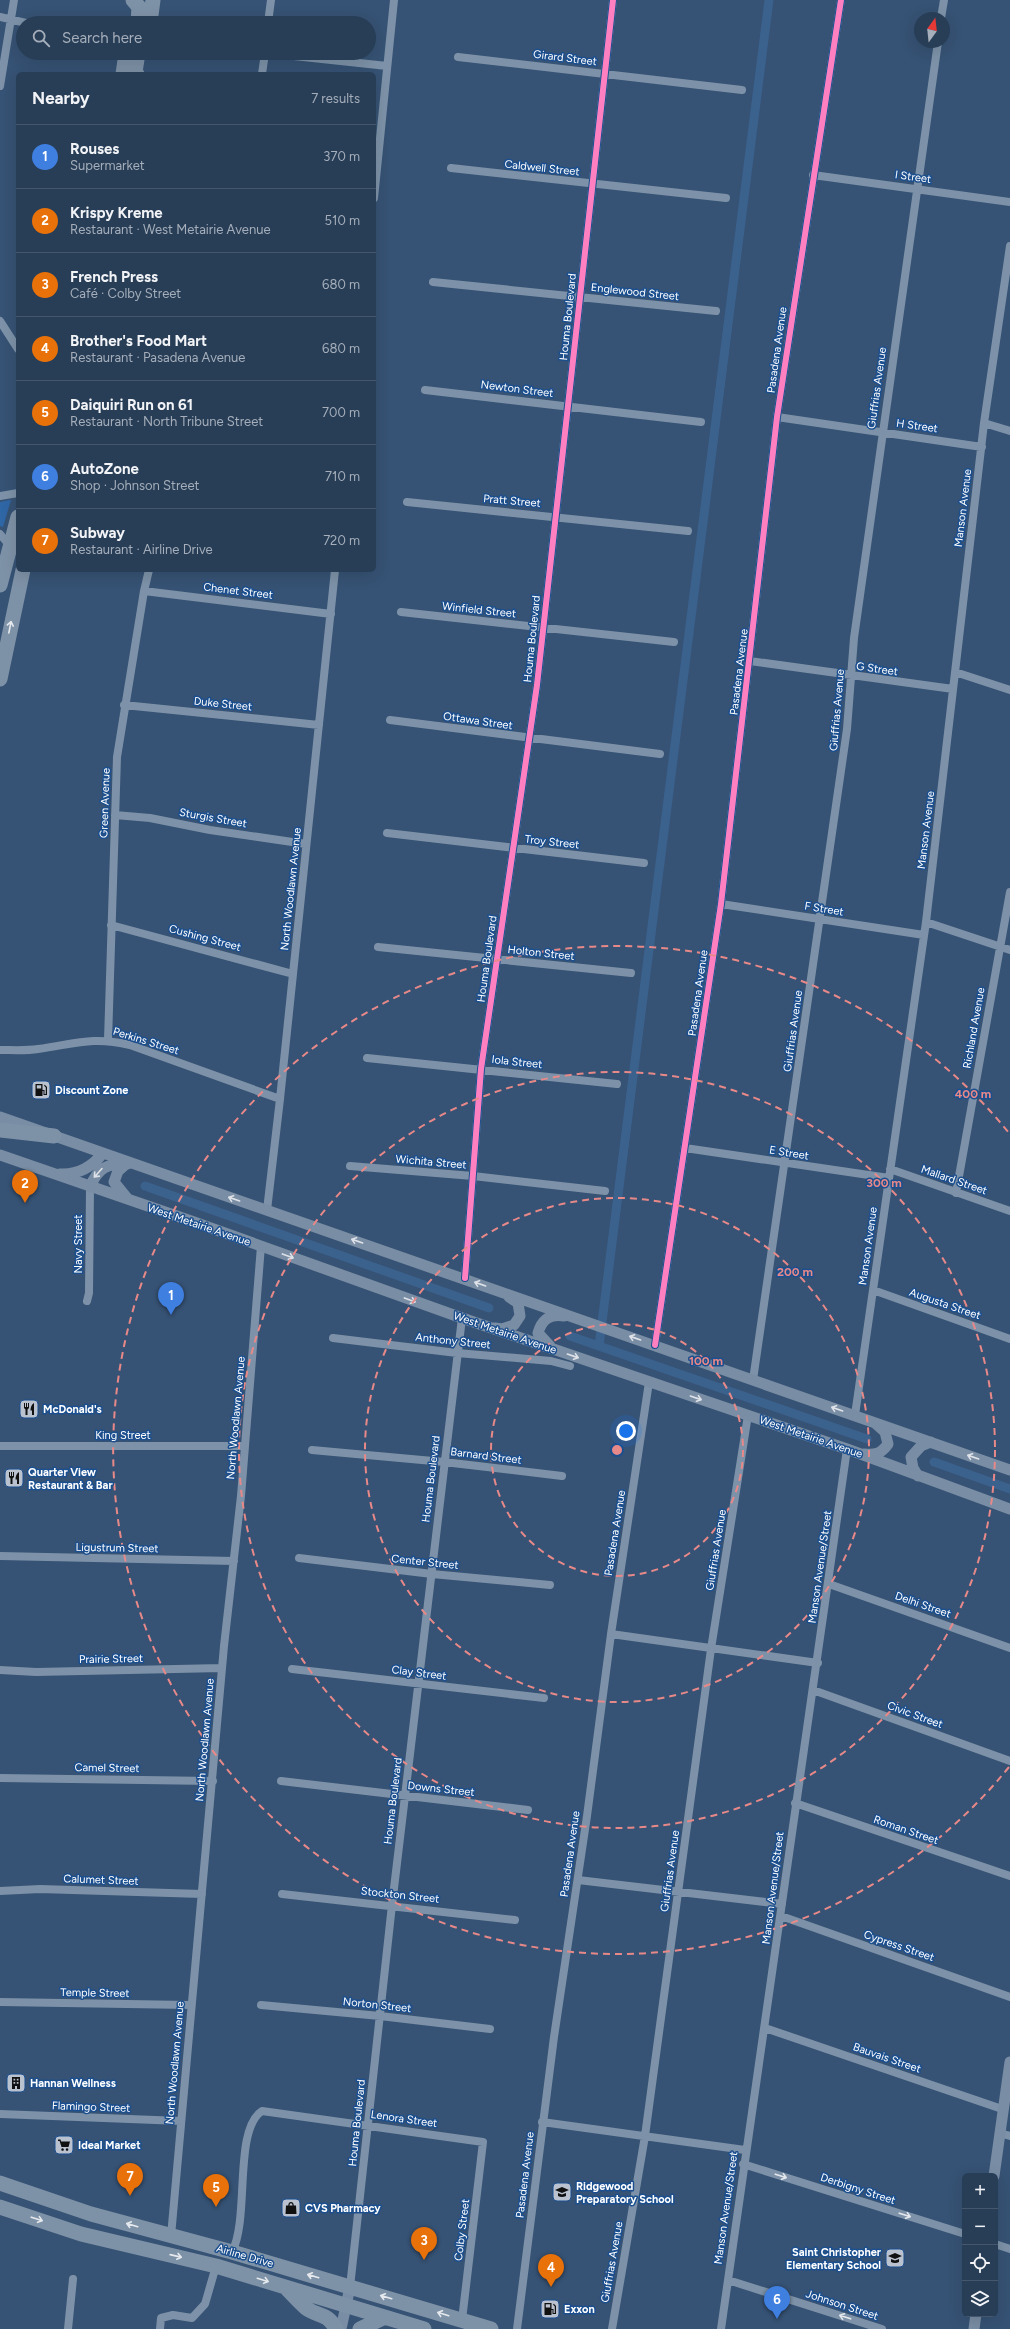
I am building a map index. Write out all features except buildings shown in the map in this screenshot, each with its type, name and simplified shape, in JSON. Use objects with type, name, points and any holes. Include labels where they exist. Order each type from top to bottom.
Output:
[{"type":"highway","points":[[131,16],[133,0]]},
{"type":"highway","points":[[133,0],[139,8],[138,16]]},
{"type":"highway","points":[[151,16],[153,0]]},
{"type":"highway","points":[[124,72],[125,60]]},
{"type":"highway","points":[[135,72],[137,60]]},
{"type":"highway","points":[[144,72],[145,60]]},
{"type":"highway","points":[[0,585],[16,524]]},
{"type":"highway","points":[[0,679],[24,572]]},
{"type":"highway","points":[[0,1130],[54,1136]]},
{"type":"highway","name":"Airline Drive","points":[[0,2183],[64,2205],[177,2238],[232,2252],[491,2329]]},
{"type":"highway","name":"Airline Drive","points":[[0,2207],[81,2234],[216,2266],[424,2329]]},
{"type":"highway","points":[[0,2219],[20,2214]]},
{"type":"highway","points":[[151,2250],[155,2244],[160,2241],[177,2238]]},
{"type":"highway","points":[[285,2287],[307,2308],[325,2315],[332,2321],[336,2329]]},
{"type":"highway","points":[[360,2329],[385,2317]]},
{"type":"main road","points":[[0,1117],[465,1278],[1010,1470]]},
{"type":"main road","points":[[79,1144],[87,1156],[86,1163],[82,1171]]},
{"type":"main road","points":[[52,1174],[63,1175],[82,1171],[94,1164],[103,1153]]},
{"type":"main road","name":"West Metairie Avenue","points":[[0,1155],[261,1246],[486,1327],[851,1451],[1010,1509]]},
{"type":"main road","points":[[90,1187],[95,1174],[104,1167],[126,1164],[138,1165]]},
{"type":"main road","points":[[126,1164],[118,1171],[114,1182],[130,1200]]},
{"type":"main road","points":[[486,1327],[502,1329],[514,1325],[520,1316],[518,1303],[495,1289]]},
{"type":"main road","points":[[558,1351],[545,1344],[538,1333],[540,1323],[547,1317],[561,1316],[582,1320]]},
{"type":"main road","points":[[851,1451],[873,1455],[883,1452],[888,1444],[885,1432],[874,1422]]},
{"type":"main road","points":[[918,1476],[913,1468],[911,1457],[921,1446],[931,1442]]},
{"type":"main road","points":[[994,2173],[1002,2109],[1010,2062]]},
{"type":"main road","points":[[341,2329],[350,2287]]},
{"type":"main road","points":[[974,2329],[976,2317]]},
{"type":"street","points":[[0,86],[14,0]]},
{"type":"street","points":[[269,16],[271,0]]},
{"type":"street","points":[[376,178],[394,0]]},
{"type":"street","name":"Houma Boulevard","points":[[465,1278],[481,1069],[537,685],[542,628],[569,406],[613,0]]},
{"type":"street","name":"Pasadena Avenue","points":[[655,1345],[721,904],[777,417],[841,0]]},
{"type":"street","points":[[942,12],[944,0]]},
{"type":"street","points":[[0,17],[16,21]]},
{"type":"street","name":"Giuffrias Avenue","points":[[753,1380],[847,729],[854,638],[937,48]]},
{"type":"street","name":"Girard Street","points":[[458,57],[742,90]]},
{"type":"street","points":[[262,72],[264,60]]},
{"type":"street","points":[[331,60],[387,66]]},
{"type":"street","name":"Caldwell Street","points":[[451,168],[726,198]]},
{"type":"street","name":"I Street","points":[[813,175],[1010,202]]},
{"type":"street","name":"Manson Avenue","points":[[855,1415],[926,922],[984,423],[1010,246]]},
{"type":"street","name":"Englewood Street","points":[[433,282],[716,311]]},
{"type":"street","points":[[0,321],[16,345]]},
{"type":"street","name":"Newton Street","points":[[425,390],[701,422]]},
{"type":"street","name":"H Street","points":[[777,417],[982,447]]},
{"type":"street","points":[[984,423],[1010,431]]},
{"type":"street","points":[[0,496],[16,493]]},
{"type":"street","name":"Pratt Street","points":[[407,502],[555,516],[688,531]]},
{"type":"street","points":[[0,534],[10,546]]},
{"type":"street","name":"Green Avenue","points":[[108,1040],[117,757],[124,706],[149,572]]},
{"type":"street","name":"North Woodlawn Avenue","points":[[267,1210],[335,572]]},
{"type":"street","name":"Chenet Street","points":[[144,591],[331,614]]},
{"type":"street","name":"Winfield Street","points":[[401,612],[674,642]]},
{"type":"street","name":"G Street","points":[[750,661],[953,690]]},
{"type":"street","points":[[955,672],[1010,690]]},
{"type":"street","name":"Duke Street","points":[[124,706],[319,725]]},
{"type":"street","name":"Ottawa Street","points":[[390,720],[529,739],[660,754]]},
{"type":"street","name":"Sturgis Street","points":[[115,815],[150,818],[210,830],[306,844]]},
{"type":"street","name":"Troy Street","points":[[387,833],[644,863]]},
{"type":"street","name":"Richland Avenue","points":[[956,1192],[1010,892]]},
{"type":"street","name":"F Street","points":[[721,904],[924,935]]},
{"type":"street","points":[[926,922],[1010,950]]},
{"type":"street","name":"Cushing Street","points":[[111,925],[293,974]]},
{"type":"street","name":"Holton Street","points":[[378,947],[631,973]]},
{"type":"street","name":"Perkins Street","points":[[0,1050],[36,1049],[87,1040],[108,1040],[130,1045],[280,1099]]},
{"type":"street","name":"Iola Street","points":[[367,1058],[617,1084]]},
{"type":"street","name":"E Street","points":[[685,1148],[888,1178]]},
{"type":"street","name":"Wichita Street","points":[[350,1166],[473,1176],[605,1192]]},
{"type":"street","name":"Mallard Street","points":[[890,1169],[1010,1211]]},
{"type":"street","name":"Navy Street","points":[[87,1301],[89,1293],[90,1187]]},
{"type":"street","name":"North Woodlawn Avenue","points":[[177,2238],[181,2121],[190,2005],[245,1446],[261,1246]]},
{"type":"street","name":"Augusta Street","points":[[873,1290],[1010,1339]]},
{"type":"street","name":"Houma Boulevard","points":[[350,2287],[392,1905],[462,1318]]},
{"type":"street","name":"Anthony Street","points":[[334,1338],[457,1353],[551,1361],[570,1366]]},
{"type":"street","name":"Pasadena Avenue","points":[[518,2329],[542,2122],[578,1880],[611,1634],[649,1382]]},
{"type":"street","name":"Giuffrias Avenue","points":[[612,2329],[645,2136],[712,1649],[748,1415]]},
{"type":"street","name":"King Street","points":[[0,1446],[245,1446]]},
{"type":"street","name":"Barnard Street","points":[[312,1450],[444,1462],[562,1476]]},
{"type":"street","name":"Manson Avenue/Street","points":[[721,2329],[745,2150],[765,2028],[795,1803],[851,1451]]},
{"type":"street","name":"Ligustrum Street","points":[[0,1556],[234,1561]]},
{"type":"street","name":"Center Street","points":[[299,1558],[432,1574],[550,1585]]},
{"type":"street","name":"Delhi Street","points":[[829,1584],[1010,1648]]},
{"type":"street","points":[[611,1634],[818,1663]]},
{"type":"street","name":"Prairie Street","points":[[0,1670],[36,1672],[222,1668]]},
{"type":"street","name":"Clay Street","points":[[292,1669],[544,1698]]},
{"type":"street","name":"Civic Street","points":[[813,1690],[1010,1761]]},
{"type":"street","name":"Camel Street","points":[[0,1778],[213,1781]]},
{"type":"street","name":"Downs Street","points":[[281,1781],[528,1810]]},
{"type":"street","name":"Roman Street","points":[[795,1803],[1010,1876]]},
{"type":"street","points":[[578,1880],[782,1904]]},
{"type":"street","name":"Calumet Street","points":[[0,1890],[40,1889],[202,1894]]},
{"type":"street","name":"Stockton Street","points":[[282,1894],[392,1905],[515,1920]]},
{"type":"street","name":"Cypress Street","points":[[780,1916],[1010,1996]]},
{"type":"street","name":"Temple Street","points":[[0,2002],[190,2005]]},
{"type":"street","name":"Norton Street","points":[[261,2005],[380,2016],[490,2029]]},
{"type":"street","name":"Bauvais Street","points":[[765,2028],[1002,2109]]},
{"type":"street","name":"Lenora Street","points":[[232,2252],[238,2231],[247,2133],[253,2120],[262,2111],[273,2111],[484,2143]]},
{"type":"street","name":"Flamingo Street","points":[[0,2114],[181,2121]]},
{"type":"street","points":[[542,2122],[745,2150]]},
{"type":"street","points":[[999,2133],[1010,2136]]},
{"type":"street","name":"Colby Street","points":[[462,2320],[484,2143]]},
{"type":"street","name":"Derbigny Street","points":[[743,2164],[962,2233]]},
{"type":"street","points":[[998,2245],[1010,2249]]},
{"type":"street","points":[[160,2329],[161,2318],[173,2315],[192,2318],[204,2304],[216,2266]]},
{"type":"street","points":[[68,2329],[73,2279]]},
{"type":"street","name":"Johnson Street","points":[[728,2280],[882,2329]]},
{"type":"shaded area","points":[[11,500],[3,527],[0,526],[0,502]]},
{"type":"waterway","points":[[599,1346],[769,0]]},
{"type":"waterway","points":[[145,1186],[489,1308]]},
{"type":"waterway","points":[[570,1336],[867,1439]]},
{"type":"waterway","points":[[934,1462],[1010,1489]]},
{"type":"cycle path","points":[[465,1278],[481,1069],[537,685],[613,0]]},
{"type":"cycle path","points":[[655,1345],[721,904],[777,417],[841,0]]},
{"type":"place","name":"Discount Zone","points":[[41,1090]]},
{"type":"place","name":"Krispy Kreme","points":[[25,1203]]},
{"type":"place","name":"Rouses","points":[[171,1315]]},
{"type":"place","name":"McDonald's","points":[[29,1409]]},
{"type":"place","name":"Quarter View Restaurant & Bar","points":[[14,1478]]},
{"type":"place","name":"Hannan Wellness","points":[[16,2083]]},
{"type":"place","name":"Ideal Market","points":[[64,2145]]},
{"type":"place","name":"Ridgewood Preparatory School","points":[[562,2192]]},
{"type":"place","name":"Subway","points":[[130,2196]]},
{"type":"place","name":"Daiquiri Run on 61","points":[[216,2207]]},
{"type":"place","name":"CVS Pharmacy","points":[[291,2208]]},
{"type":"place","name":"Saint Christopher Elementary School","points":[[895,2258]]},
{"type":"place","name":"French Press","points":[[424,2260]]},
{"type":"place","name":"Brother's Food Mart","points":[[551,2287]]},
{"type":"place","name":"Exxon","points":[[550,2309]]},
{"type":"place","name":"AutoZone","points":[[777,2319]]}]
